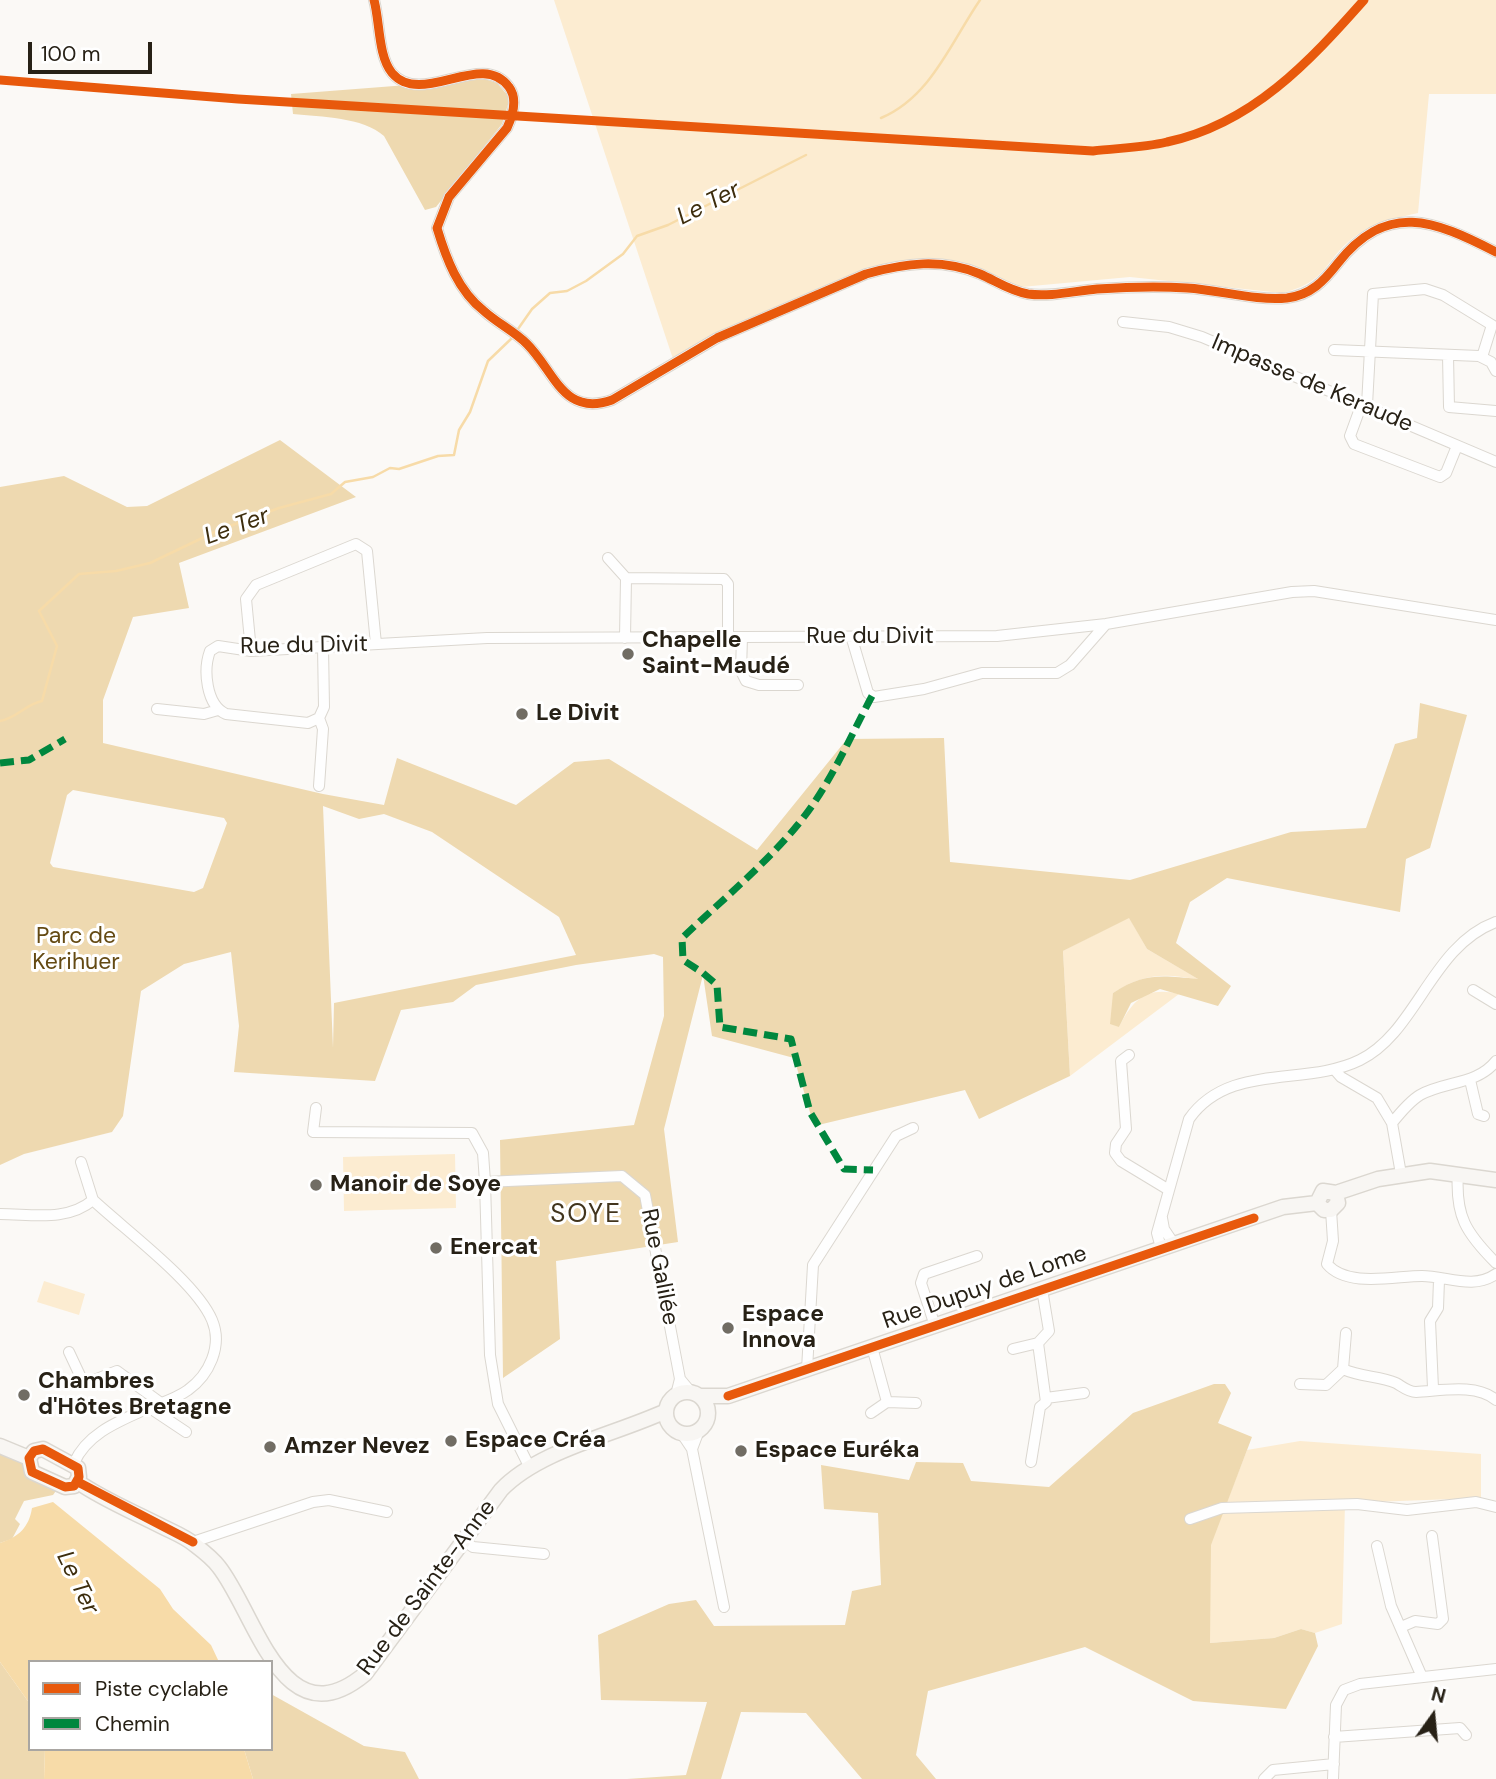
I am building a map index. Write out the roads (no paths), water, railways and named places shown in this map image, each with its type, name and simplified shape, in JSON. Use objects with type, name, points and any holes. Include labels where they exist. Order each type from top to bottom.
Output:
[{"type":"street","points":[[374,0],[385,56],[391,71],[399,79],[417,84],[479,74],[500,78],[514,96],[513,114],[507,128],[449,197],[437,228],[450,263],[471,299],[527,344],[566,394],[578,402],[599,404],[612,400],[718,338],[866,274],[914,263],[961,267],[1002,286],[1042,295],[1132,288],[1187,288],[1277,298],[1307,292],[1324,281],[1359,239],[1381,225],[1398,221],[1427,222],[1496,252]]},
{"type":"street","points":[[1457,446],[1446,473],[1440,477],[1354,444],[1350,436],[1364,404],[1370,297],[1383,291],[1419,288],[1443,295],[1491,323],[1492,330],[1482,357]]},
{"type":"street","name":"Impasse de Keraude","points":[[1123,322],[1169,327],[1202,337],[1496,462]]},
{"type":"street","points":[[1334,350],[1482,357],[1491,362],[1496,371]]},
{"type":"street","points":[[1448,355],[1450,407],[1496,411]]},
{"type":"street","points":[[251,651],[246,599],[256,585],[356,544],[367,551],[376,644]]},
{"type":"street","points":[[608,558],[626,578],[625,638]]},
{"type":"street","points":[[626,578],[724,579],[728,584],[728,636]]},
{"type":"street","name":"Rue du Divit","points":[[218,710],[211,701],[206,661],[209,651],[218,646],[251,651],[487,639],[742,636],[852,639],[997,636],[1106,624],[1292,592],[1314,591],[1496,620]]},
{"type":"street","points":[[852,639],[868,693],[874,697],[924,689],[982,673],[1057,673],[1070,664],[1106,624]]},
{"type":"street","points":[[742,636],[741,671],[747,681],[759,685],[798,685]]},
{"type":"street","points":[[157,709],[204,714],[218,710],[226,714],[308,723],[319,718],[324,707],[323,647]]},
{"type":"street","points":[[319,718],[323,729],[319,786]]},
{"type":"street","points":[[1167,1246],[1157,1233],[1189,1119],[1198,1105],[1238,1083],[1270,1076],[1334,1069],[1362,1059],[1375,1049],[1410,1010],[1454,948],[1496,922]]},
{"type":"street","points":[[1472,990],[1496,1004]]},
{"type":"street","points":[[1129,1055],[1121,1061],[1126,1129],[1116,1143],[1115,1153],[1121,1161],[1169,1190]]},
{"type":"street","points":[[1392,1123],[1420,1095],[1470,1080],[1496,1061]]},
{"type":"street","points":[[1334,1069],[1341,1077],[1377,1098],[1392,1123],[1401,1174]]},
{"type":"street","points":[[1470,1080],[1478,1114],[1485,1116]]},
{"type":"street","points":[[316,1108],[313,1132],[472,1133],[483,1153],[490,1355],[498,1404],[529,1466]]},
{"type":"street","points":[[807,1369],[813,1265],[896,1136],[913,1128]]},
{"type":"street","points":[[74,1463],[91,1440],[102,1432],[187,1391],[206,1374],[215,1356],[214,1322],[198,1296],[93,1200],[81,1162]]},
{"type":"street","points":[[1458,1173],[1457,1204],[1469,1236],[1496,1263]]},
{"type":"street","name":"Rue Dupuy de Lome","points":[[709,1413],[728,1396],[1283,1207],[1317,1203],[1323,1191],[1336,1193],[1401,1174],[1458,1173],[1496,1180]]},
{"type":"street","name":"Rue Galilée","points":[[485,1182],[622,1176],[645,1195],[686,1390]]},
{"type":"street","points":[[1317,1203],[1324,1210],[1331,1210],[1338,1203],[1336,1193]]},
{"type":"street","points":[[0,1213],[62,1215],[73,1213],[93,1200]]},
{"type":"street","points":[[1331,1210],[1333,1241],[1327,1264],[1335,1272],[1351,1276],[1426,1276],[1452,1282],[1487,1280],[1496,1274]]},
{"type":"street","points":[[935,1326],[921,1283],[924,1274],[977,1256]]},
{"type":"street","points":[[1433,1388],[1430,1321],[1438,1308],[1439,1280]]},
{"type":"street","points":[[1013,1349],[1038,1343],[1049,1331],[1042,1289]]},
{"type":"street","points":[[1300,1384],[1326,1385],[1343,1369],[1346,1334]]},
{"type":"street","points":[[1031,1462],[1040,1407],[1046,1402],[1038,1343]]},
{"type":"street","points":[[872,1347],[887,1402]]},
{"type":"street","points":[[69,1352],[84,1384],[117,1371],[161,1403]]},
{"type":"street","points":[[1343,1369],[1356,1375],[1393,1382],[1407,1390],[1433,1388],[1488,1393],[1496,1399]]},
{"type":"street","points":[[692,1449],[709,1413],[686,1390],[666,1411],[669,1426],[682,1434],[692,1449],[724,1607]]},
{"type":"street","name":"Rue Dupuy de Lome","points":[[686,1390],[728,1396]]},
{"type":"street","points":[[1046,1398],[1084,1393]]},
{"type":"street","points":[[871,1413],[887,1402],[916,1403]]},
{"type":"street","points":[[150,1408],[186,1432]]},
{"type":"street","name":"Rue de Sainte-Anne","points":[[273,1661],[303,1688],[319,1694],[332,1694],[349,1687],[365,1674],[501,1490],[529,1466],[642,1424],[666,1411]]},
{"type":"street","name":"Rue de Sainte-Anne","points":[[642,1424],[669,1426]]},
{"type":"street","points":[[682,1434],[698,1433]]},
{"type":"street","points":[[0,1446],[29,1458]]},
{"type":"street","points":[[43,1449],[74,1463],[80,1472],[78,1482],[68,1488],[32,1472],[29,1458],[34,1451],[43,1449]]},
{"type":"street","name":"Rue de Sainte-Anne","points":[[78,1482],[192,1542],[219,1566],[272,1660]]},
{"type":"street","points":[[192,1542],[313,1502],[329,1500],[387,1511]]},
{"type":"street","points":[[1191,1519],[1222,1508],[1357,1504],[1407,1510],[1476,1502],[1496,1507]]},
{"type":"street","points":[[1401,1627],[1415,1620],[1438,1624],[1443,1619],[1432,1536]]},
{"type":"street","points":[[464,1541],[474,1547],[544,1554]]},
{"type":"street","points":[[1377,1546],[1391,1606],[1422,1677]]},
{"type":"street","points":[[1333,1779],[1336,1705],[1343,1690],[1360,1684],[1496,1669]]},
{"type":"street","points":[[1334,1737],[1460,1728],[1466,1735]]},
{"type":"street","points":[[1264,1779],[1273,1770],[1334,1764]]},
{"type":"water","points":[[53,1502],[160,1589],[173,1609],[211,1645],[218,1660],[28,1660],[28,1701],[0,1662],[0,1543],[13,1538],[22,1530],[32,1508]]},
{"type":"water","points":[[45,1751],[245,1751],[253,1779],[44,1779]]},
{"type":"waterway","name":"Le Ter","points":[[881,118],[898,109],[927,83],[980,0]]},
{"type":"waterway","name":"Le Ter","points":[[518,329],[532,309],[550,293],[567,291],[586,281],[623,254],[637,236],[668,225],[806,155]]},
{"type":"waterway","name":"Le Ter","points":[[0,721],[42,701],[57,646],[39,611],[79,574],[116,571],[150,563],[219,530],[279,508],[331,494],[345,482],[373,477],[390,468],[399,469],[438,456],[454,455],[459,430],[470,412],[488,361],[512,338]]},
{"type":"place","name":"Chapelle Saint-Maudé","points":[[628,654]]},
{"type":"place","name":"Le Divit","points":[[522,714]]},
{"type":"place","name":"Manoir de Soye","points":[[316,1185]]},
{"type":"place","name":"Enercat","points":[[436,1248]]},
{"type":"place","name":"Espace Innova","points":[[728,1328]]},
{"type":"place","name":"Chambres d'Hôtes Bretagne","points":[[24,1395]]},
{"type":"place","name":"Espace Créa","points":[[451,1441]]},
{"type":"place","name":"Amzer Nevez","points":[[270,1447]]},
{"type":"place","name":"Espace Euréka","points":[[741,1451]]},
{"type":"district","name":"SOYE","points":[[586,1215]]},
{"type":"park label","name":"Parc de Kerihuer","points":[[76,950]]}]
